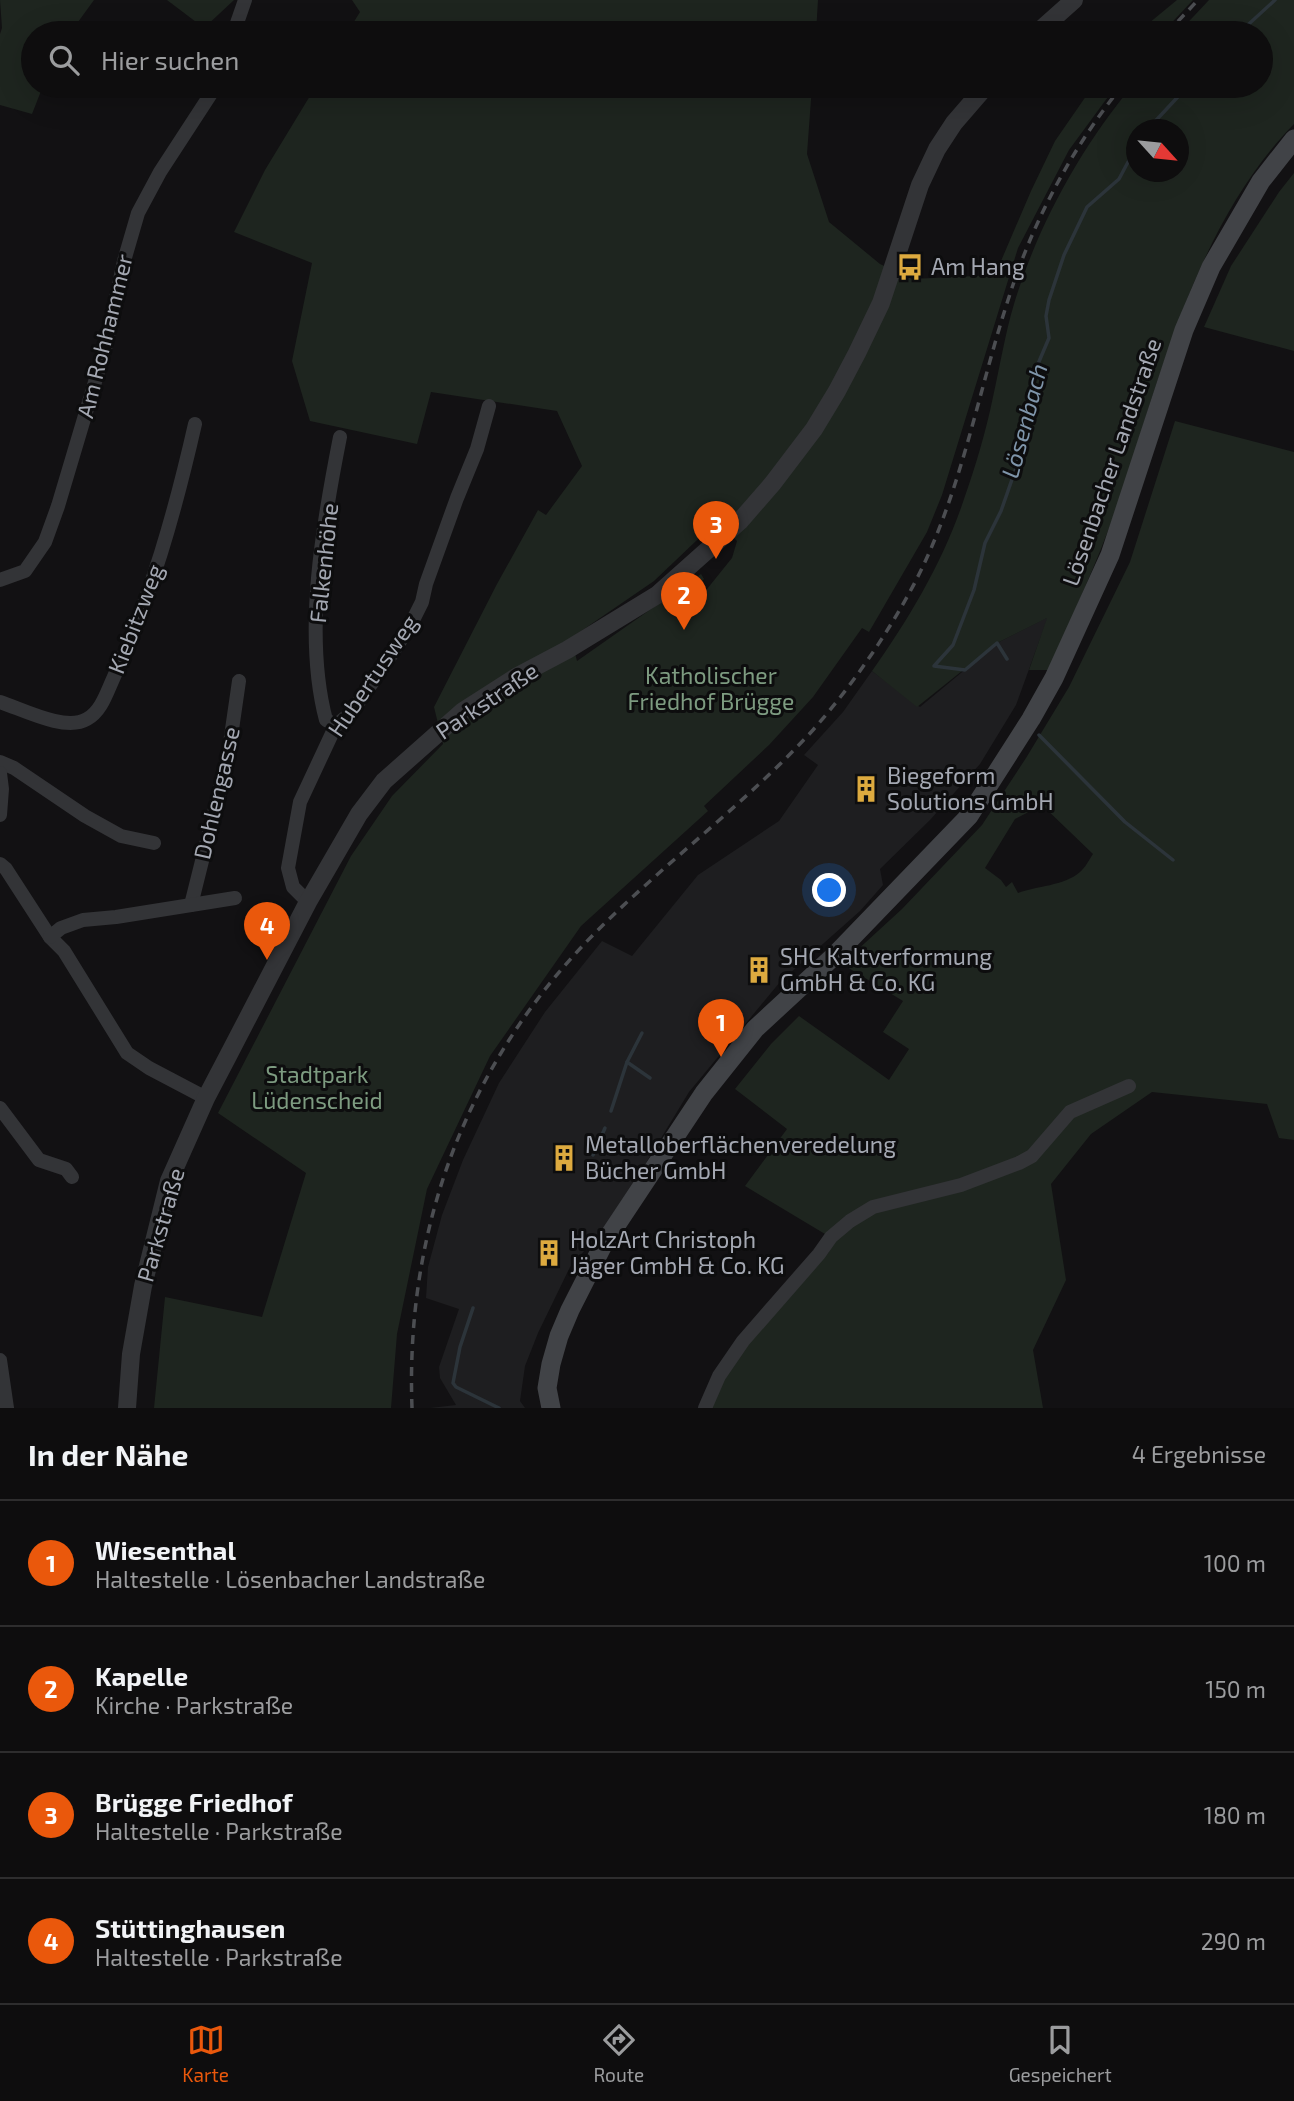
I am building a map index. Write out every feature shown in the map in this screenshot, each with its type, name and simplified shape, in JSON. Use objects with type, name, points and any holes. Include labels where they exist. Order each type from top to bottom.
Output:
[{"type":"main road","name":"Lösenbacher Landstraße","points":[[551,1408],[547,1388],[551,1364],[570,1310],[603,1245],[704,1093],[755,1029],[834,957],[969,817],[1031,719],[1054,678],[1110,555],[1184,330],[1211,267],[1261,181],[1294,139]]},
{"type":"street","points":[[238,21],[245,0]]},
{"type":"street","points":[[1050,21],[1074,0]]},
{"type":"street","name":"Am Rohhammer","points":[[0,580],[25,571],[45,542],[106,345],[124,261],[138,212],[160,172],[208,98]]},
{"type":"street","name":"Parkstraße","points":[[127,1408],[131,1354],[143,1286],[169,1181],[206,1098],[308,902],[359,814],[384,781],[463,711],[657,595],[740,521],[773,484],[814,429],[837,391],[881,303],[920,185],[937,149],[954,123],[976,98]]},
{"type":"street","name":"Hubertusweg","points":[[308,902],[293,887],[288,868],[300,802],[336,725],[350,714],[384,666],[422,602],[426,584],[477,449],[489,406]]},
{"type":"street","name":"Kiebitzweg","points":[[0,702],[49,720],[66,723],[87,720],[100,708],[125,654],[159,564],[180,491],[195,424]]},
{"type":"street","name":"Falkenhöhe","points":[[336,725],[326,719],[322,705],[316,640],[317,589],[340,437]]},
{"type":"street","name":"Dohlengasse","points":[[191,905],[228,757],[239,681]]},
{"type":"street","points":[[0,762],[121,836],[154,843]]},
{"type":"street","points":[[0,773],[0,815]]},
{"type":"street","points":[[0,864],[6,869],[50,937],[64,951],[127,1053],[149,1068],[206,1098]]},
{"type":"street","points":[[50,937],[61,928],[83,920],[235,898]]},
{"type":"street","points":[[705,1408],[719,1376],[743,1341],[831,1237],[850,1220],[873,1206],[961,1185],[1019,1163],[1032,1156],[1070,1112],[1129,1086]]},
{"type":"street","points":[[0,1108],[39,1160],[66,1169],[72,1177]]},
{"type":"street","points":[[0,1360],[7,1408]]},
{"type":"shaded area","points":[[1048,617],[1016,705],[980,764],[930,820],[880,869],[883,885],[860,911],[780,982],[689,1092],[595,1247],[585,1250],[570,1267],[525,1366],[520,1401],[525,1408],[430,1408],[456,1405],[440,1378],[439,1367],[459,1309],[426,1298],[428,1267],[442,1215],[463,1160],[499,1083],[545,1012],[602,941],[632,956],[698,875],[779,821],[818,765],[804,755],[843,712],[872,671],[920,707],[997,643]]},
{"type":"green space","points":[[0,0],[94,0],[79,21],[21,21],[21,98],[38,98],[32,114],[0,105]]},
{"type":"green space","points":[[167,0],[234,0],[212,21],[195,21]]},
{"type":"green space","points":[[352,0],[818,0],[817,21],[354,21],[360,12]]},
{"type":"green space","points":[[1177,0],[1193,0],[1173,21],[1152,21]]},
{"type":"green space","points":[[1209,0],[1294,0],[1294,124],[1262,161],[1234,203],[1210,247],[1171,341],[1108,531],[1048,670],[1029,670],[1047,618],[997,643],[917,707],[872,671],[924,588],[956,522],[984,435],[1008,327],[1024,275],[1062,189],[1122,98],[1273,98],[1273,21],[1189,21]]},
{"type":"green space","points":[[309,98],[811,98],[807,154],[829,222],[880,264],[912,279],[995,275],[1055,141],[1085,98],[1107,98],[1069,150],[1018,248],[942,495],[927,532],[869,632],[862,628],[813,697],[769,745],[704,806],[708,811],[581,926],[490,1056],[427,1189],[397,1334],[391,1408],[154,1408],[165,1297],[262,1317],[306,1173],[218,1113],[351,856],[392,796],[443,744],[434,707],[538,510],[546,515],[582,466],[557,411],[431,392],[417,444],[310,421],[292,361],[312,263],[234,232],[265,170]],"holes":[[[717,521],[737,541],[732,558],[707,589],[690,595],[704,579],[701,574],[577,661],[571,638],[654,581]]]},
{"type":"green space","points":[[1294,173],[1294,351],[1204,327],[1231,266]]},
{"type":"green space","points":[[1175,421],[1294,452],[1294,1140],[1279,1138],[1267,1104],[1152,1092],[1091,1134],[1051,1184],[1066,1280],[1033,1350],[1043,1408],[708,1408],[747,1344],[829,1252],[827,1247],[835,1240],[745,1186],[787,1129],[735,1089],[771,1044],[799,1016],[889,1080],[909,1049],[883,1032],[903,1001],[842,964],[902,909],[982,825],[1069,687],[1130,562]],"holes":[[[1042,805],[1093,854],[1084,868],[1073,877],[1018,893],[1012,882],[1006,887],[985,868],[1015,819]]]},
{"type":"waterway","name":"Lösenbach","points":[[1252,21],[1275,0]]},
{"type":"waterway","name":"Lösenbach","points":[[1157,119],[1177,98]]},
{"type":"waterway","name":"Lösenbach","points":[[1007,659],[997,643],[965,670],[934,666],[953,645],[974,590],[985,543],[1001,511],[1016,468],[1032,378],[1049,338],[1046,316],[1049,300],[1064,255],[1087,207],[1119,179],[1126,166]]},
{"type":"waterway","points":[[1039,735],[1125,822],[1173,860]]},
{"type":"waterway","name":"Lösenbach","points":[[611,1111],[627,1062],[642,1033]]},
{"type":"waterway","points":[[627,1062],[650,1078]]},
{"type":"waterway","name":"Lösenbach","points":[[593,1155],[605,1128]]},
{"type":"waterway","name":"Lösenbach","points":[[473,1308],[460,1347],[453,1383],[499,1408]]},
{"type":"railway","points":[[1178,21],[1198,0]]},
{"type":"railway","points":[[412,1408],[413,1339],[420,1273],[434,1208],[455,1146],[482,1086],[516,1029],[556,975],[629,900],[788,756],[839,699],[886,632],[907,597],[941,525],[997,335],[1030,241],[1071,160],[1113,98]]},
{"type":"place","name":"Am Hang","points":[[910,267]]},
{"type":"place","name":"Brügge Friedhof","points":[[716,559]]},
{"type":"place","name":"Kapelle","points":[[684,630]]},
{"type":"place","name":"Biegeform Solutions GmbH","points":[[866,789]]},
{"type":"place","name":"Stüttinghausen","points":[[267,960]]},
{"type":"place","name":"SHC Kaltverformung GmbH & Co. KG","points":[[759,970]]},
{"type":"place","name":"Wiesenthal","points":[[721,1057]]},
{"type":"place","name":"Metalloberflächenveredelung Bücher GmbH","points":[[564,1158]]},
{"type":"place","name":"HolzArt Christoph Jäger GmbH & Co. KG","points":[[549,1253]]},
{"type":"park label","name":"Katholischer Friedhof Brügge","points":[[711,689]]},
{"type":"park label","name":"Stadtpark Lüdenscheid","points":[[317,1088]]}]
